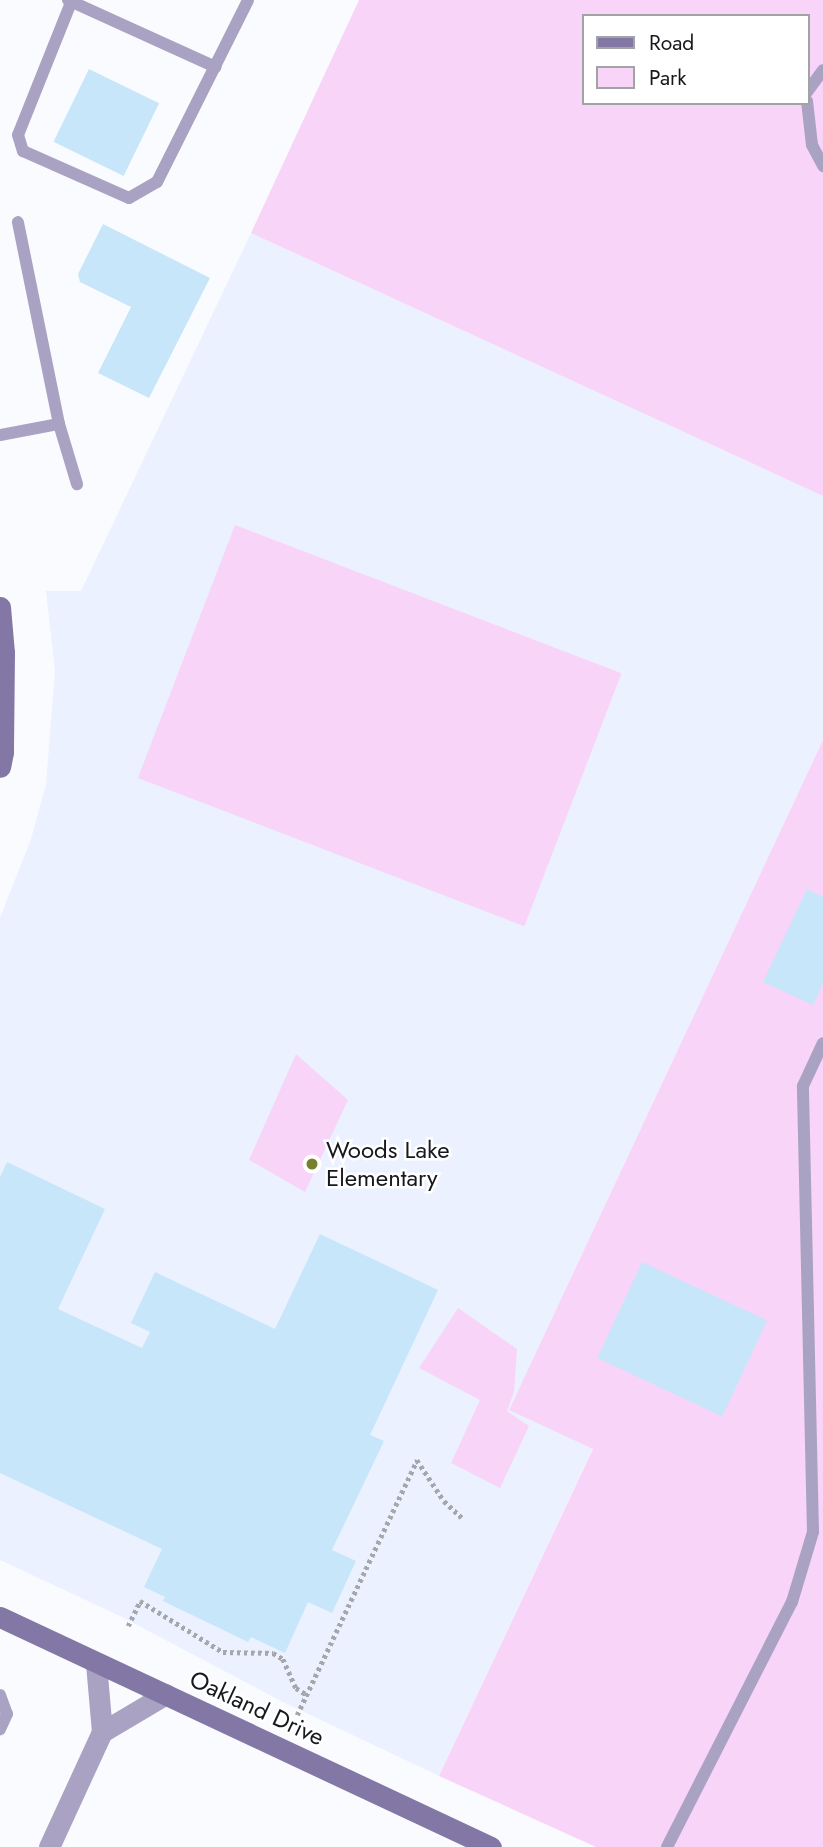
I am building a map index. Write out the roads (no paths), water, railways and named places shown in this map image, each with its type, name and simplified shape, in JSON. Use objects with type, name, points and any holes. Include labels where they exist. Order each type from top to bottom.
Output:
[{"type":"main road","points":[[0,607],[3,752],[0,767]]},
{"type":"main road","name":"Oakland Drive","points":[[0,1618],[491,1847]]},
{"type":"street","points":[[49,1847],[102,1732],[96,1663]]},
{"type":"street","points":[[102,1732],[166,1694]]},
{"type":"lane","points":[[216,67],[71,0],[18,135],[23,151],[129,198],[158,183],[216,67],[248,0]]},
{"type":"lane","points":[[809,89],[823,70]]},
{"type":"lane","points":[[807,105],[812,145],[823,166]]},
{"type":"lane","points":[[18,222],[59,424],[76,484]]},
{"type":"lane","points":[[0,435],[59,424]]},
{"type":"lane","points":[[667,1847],[792,1602],[813,1532],[803,1086],[823,1043]]},
{"type":"lane","points":[[0,1695],[7,1714],[0,1729]]},
{"type":"place","name":"Woods Lake Elementary","points":[[312,1164]]}]
